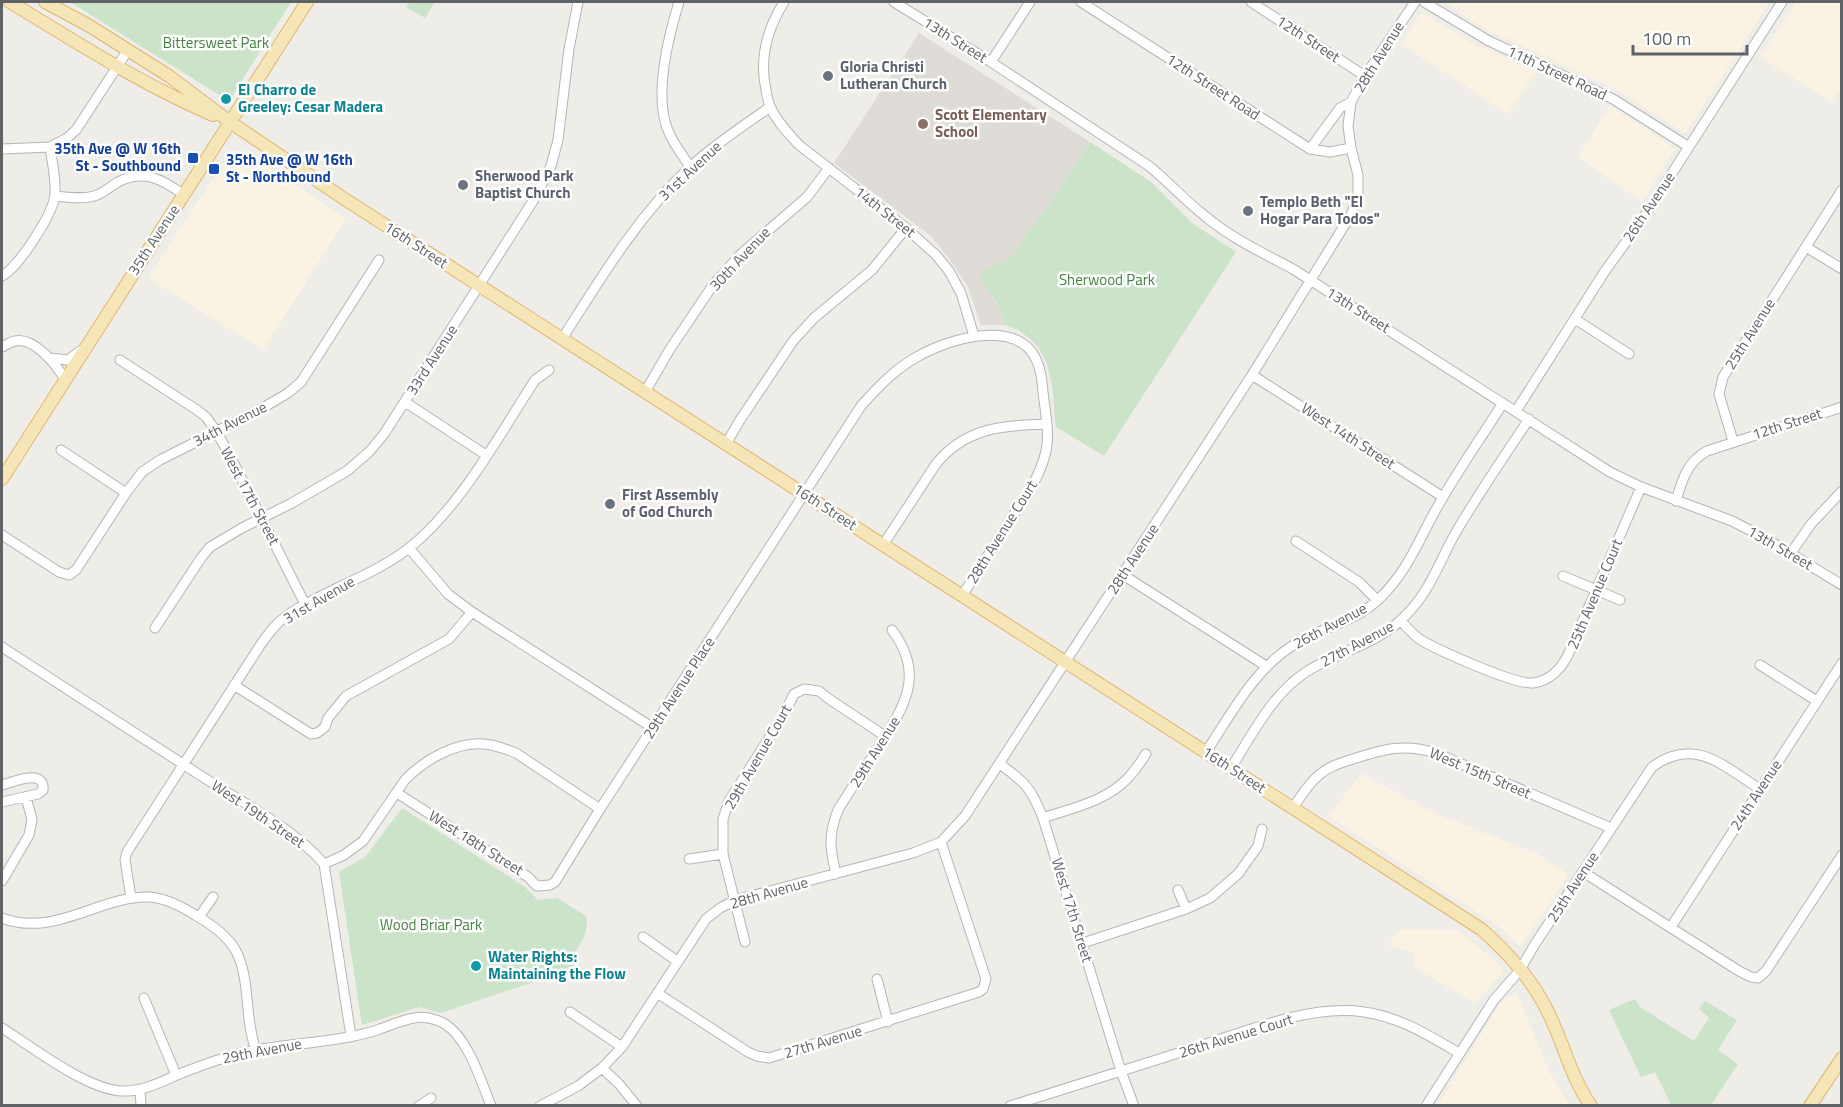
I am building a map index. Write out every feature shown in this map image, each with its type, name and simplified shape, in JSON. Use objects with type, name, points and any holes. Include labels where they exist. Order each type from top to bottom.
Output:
[{"type":"main road","name":"16th Street","points":[[10,2],[117,67],[169,95],[230,122]]},
{"type":"main road","name":"16th Street","points":[[45,2],[128,50],[187,89],[304,173],[1482,930],[1504,950],[1546,1007],[1575,1076],[1591,1106]]},
{"type":"main road","name":"35th Avenue","points":[[2,478],[308,2]]},
{"type":"main road","points":[[1810,1106],[1842,1058]]},
{"type":"street","name":"33rd Avenue","points":[[155,628],[210,547],[347,471],[370,451],[384,434],[533,201],[551,166],[558,140],[569,49],[578,2]]},
{"type":"street","points":[[679,2],[666,57],[662,86],[663,110],[670,135],[690,167]]},
{"type":"street","points":[[770,107],[764,82],[765,44],[771,25],[784,2]]},
{"type":"street","name":"13th Street","points":[[894,2],[991,62],[1149,166],[1166,179],[1204,216],[1220,227],[1310,280],[1610,471],[1641,487],[1732,521],[1791,553],[1842,585]]},
{"type":"street","points":[[991,62],[1030,2]]},
{"type":"street","name":"12th Street Road","points":[[1081,2],[1310,150]]},
{"type":"street","name":"12th Street","points":[[1251,2],[1365,76]]},
{"type":"street","name":"28th Avenue","points":[[540,1106],[578,1086],[602,1068],[622,1047],[706,919],[720,908],[736,900],[913,853],[941,842],[965,816],[1252,375],[1352,213],[1358,194],[1358,175],[1348,126],[1351,102],[1365,76],[1415,2]]},
{"type":"street","name":"11th Street Road","points":[[1424,2],[1490,41],[1613,99],[1689,147]]},
{"type":"street","name":"26th Avenue","points":[[1516,411],[1782,2]]},
{"type":"street","points":[[2,149],[50,147],[67,138],[76,130],[128,50]]},
{"type":"street","points":[[1351,102],[1340,108],[1310,150],[1330,152],[1351,148]]},
{"type":"street","name":"31st Avenue","points":[[562,339],[616,254],[642,218],[690,167],[724,139],[770,107]]},
{"type":"street","name":"14th Street","points":[[770,107],[799,145],[906,228],[936,255],[949,271],[961,293],[974,336]]},
{"type":"street","points":[[2,276],[19,261],[45,221],[55,196],[50,147]]},
{"type":"street","name":"30th Avenue","points":[[645,392],[670,349],[713,285],[741,254],[807,197],[829,168]]},
{"type":"street","points":[[55,196],[97,195],[117,182],[142,176],[154,177],[183,194]]},
{"type":"street","name":"25th Avenue","points":[[1733,441],[1719,394],[1723,377],[1842,190]]},
{"type":"street","points":[[726,444],[765,382],[798,336],[822,311],[872,270],[906,228]]},
{"type":"street","points":[[1806,247],[1842,269]]},
{"type":"street","name":"34th Avenue","points":[[2,535],[59,572],[69,575],[76,570],[136,479],[151,465],[270,404],[301,382],[380,260]]},
{"type":"street","points":[[1575,319],[1629,354]]},
{"type":"street","points":[[804,494],[861,406],[890,376],[914,358],[933,349],[974,336]]},
{"type":"street","name":"28th Avenue Court","points":[[962,596],[1039,472],[1046,451],[1047,424],[1041,369],[1034,355],[1023,344],[1011,338],[974,336]]},
{"type":"street","points":[[2,347],[16,341],[26,342],[50,358],[59,368],[65,380]]},
{"type":"street","points":[[50,358],[68,360],[84,349]]},
{"type":"street","name":"West 17th Street","points":[[120,360],[206,417],[216,431],[305,604]]},
{"type":"street","name":"31st Avenue","points":[[131,898],[125,860],[127,852],[261,644],[278,623],[305,604],[352,581],[409,548],[446,511],[465,487],[535,380],[549,370]]},
{"type":"street","name":"West 14th Street","points":[[1252,375],[1443,497]]},
{"type":"street","points":[[405,402],[486,455]]},
{"type":"street","name":"26th Avenue","points":[[1206,752],[1254,679],[1266,666],[1295,644],[1322,629],[1350,618],[1377,600],[1399,578],[1443,497],[1503,403]]},
{"type":"street","name":"12th Street","points":[[1733,441],[1842,407]]},
{"type":"street","name":"27th Avenue","points":[[1231,768],[1268,712],[1293,682],[1334,656],[1367,642],[1401,621],[1422,597],[1436,575],[1460,525],[1529,419]]},
{"type":"street","points":[[883,545],[946,451],[968,436],[987,430],[1047,424]]},
{"type":"street","points":[[1676,501],[1681,482],[1694,460],[1707,451],[1733,441]]},
{"type":"street","points":[[61,450],[126,493]]},
{"type":"street","name":"25th Avenue Court","points":[[1401,621],[1420,639],[1437,648],[1513,680],[1529,683],[1550,676],[1564,663],[1641,487]]},
{"type":"street","points":[[1791,553],[1811,524],[1842,491]]},
{"type":"street","name":"29th Avenue Place","points":[[555,882],[804,494]]},
{"type":"street","points":[[1296,542],[1359,582],[1377,600]]},
{"type":"street","points":[[409,548],[448,594],[472,612],[653,728]]},
{"type":"street","points":[[1123,574],[1266,666]]},
{"type":"street","points":[[1563,576],[1620,600]]},
{"type":"street","points":[[234,685],[310,735],[317,733],[325,727],[328,718],[346,696],[449,639],[472,612]]},
{"type":"street","name":"29th Avenue","points":[[836,874],[830,851],[831,827],[838,810],[902,710],[909,688],[908,657],[892,630]]},
{"type":"street","name":"West 19th Street","points":[[2,648],[304,843],[324,864]]},
{"type":"street","name":"24th Avenue","points":[[1671,927],[1842,663]]},
{"type":"street","points":[[1760,665],[1816,701]]},
{"type":"street","name":"29th Avenue Court","points":[[745,942],[723,854],[723,819],[729,801],[783,716],[794,694],[804,689],[819,691],[885,736]]},
{"type":"street","points":[[491,1106],[464,1043],[445,1024],[429,1018],[414,1018],[396,1022],[380,1030],[351,1036],[324,864],[344,855],[363,841],[412,772],[430,760],[464,745],[484,744],[516,753],[600,809]]},
{"type":"street","name":"West 15th Street","points":[[1293,808],[1307,786],[1326,770],[1379,750],[1414,747],[1436,753],[1611,828]]},
{"type":"street","name":"25th Avenue","points":[[1426,1106],[1494,1000],[1520,970],[1652,767],[1670,756],[1681,753],[1702,755],[1760,789]]},
{"type":"street","points":[[1043,818],[1092,802],[1105,795],[1129,777],[1146,754]]},
{"type":"street","name":"West 17th Street","points":[[1000,764],[1028,786],[1035,797],[1134,1106]]},
{"type":"street","points":[[2,785],[34,777],[44,784],[43,790],[38,794],[2,802]]},
{"type":"street","name":"West 18th Street","points":[[397,793],[528,877],[537,886],[550,885],[555,882]]},
{"type":"street","points":[[2,881],[29,836],[32,819],[26,798]]},
{"type":"street","points":[[1083,943],[1186,909],[1216,894],[1238,874],[1258,846],[1262,829]]},
{"type":"street","name":"27th Avenue","points":[[657,993],[757,1056],[770,1058],[973,995],[983,988],[986,979],[941,842]]},
{"type":"street","points":[[689,859],[723,854]]},
{"type":"street","points":[[1583,872],[1750,977],[1758,978],[1766,971],[1842,855]]},
{"type":"street","points":[[1178,890],[1186,909]]},
{"type":"street","points":[[2,918],[15,923],[35,924],[57,920],[131,898],[150,897],[168,900],[199,917],[221,933],[236,952],[242,966],[248,1014],[256,1050]]},
{"type":"street","points":[[199,917],[213,897]]},
{"type":"street","points":[[643,937],[678,961]]},
{"type":"street","points":[[877,979],[888,1022]]},
{"type":"street","points":[[144,998],[176,1076]]},
{"type":"street","name":"26th Avenue Court","points":[[1010,1106],[1027,1103],[1265,1025],[1334,1010],[1363,1011],[1388,1017],[1411,1025],[1459,1053]]},
{"type":"street","points":[[570,1012],[622,1047]]},
{"type":"street","points":[[2,1028],[91,1084],[113,1090],[140,1090],[141,1106]]},
{"type":"street","name":"29th Avenue","points":[[140,1090],[224,1057],[351,1036]]},
{"type":"street","points":[[602,1068],[637,1106]]},
{"type":"street","points":[[418,1106],[431,1098]]},
{"type":"shaded area","points":[[1443,2],[1770,2],[1684,133],[1623,93],[1485,29]]},
{"type":"shaded area","points":[[1796,2],[1841,2],[1841,87],[1831,102],[1760,57]]},
{"type":"shaded area","points":[[1420,14],[1426,14],[1466,40],[1536,72],[1508,114],[1401,44]]},
{"type":"shaded area","points":[[919,33],[1090,142],[1014,252],[1005,262],[989,267],[991,296],[1002,311],[1004,325],[981,325],[967,285],[931,236],[834,163]]},
{"type":"shaded area","points":[[1610,105],[1674,150],[1642,202],[1578,157]]},
{"type":"shaded area","points":[[232,150],[246,152],[346,219],[263,350],[148,278]]},
{"type":"shaded area","points":[[1361,774],[1442,816],[1536,853],[1569,875],[1520,947],[1498,926],[1328,816]]},
{"type":"shaded area","points":[[1401,929],[1458,930],[1503,968],[1503,972],[1475,1003],[1414,967],[1413,952],[1388,945]]},
{"type":"shaded area","points":[[1517,993],[1549,1071],[1569,1105],[1438,1105],[1502,1000]]},
{"type":"green space","name":"Bittersweet Park","points":[[70,2],[291,2],[229,101]]},
{"type":"green space","points":[[410,2],[435,2],[425,18],[406,7]]},
{"type":"green space","name":"Sherwood Park","points":[[1090,142],[1151,182],[1192,223],[1236,252],[1104,456],[1056,427],[1050,376],[1042,353],[1025,335],[1004,325],[1002,311],[981,280],[982,272],[1005,262],[1014,252]]},
{"type":"green space","name":"Wood Briar Park","points":[[402,808],[525,887],[538,900],[557,898],[586,916],[585,934],[570,959],[575,964],[569,970],[441,1013],[419,1007],[362,1025],[339,872],[366,856]]},
{"type":"green space","points":[[1635,999],[1640,1007],[1694,1041],[1709,1018],[1699,1009],[1705,1001],[1737,1020],[1718,1050],[1738,1064],[1711,1105],[1671,1105],[1655,1072],[1641,1077],[1609,1010]]},
{"type":"place","name":"Gloria Christi Lutheran Church","points":[[828,76]]},
{"type":"place","name":"El Charro de Greeley: Cesar Madera","points":[[226,99]]},
{"type":"place","name":"Scott Elementary School","points":[[923,124]]},
{"type":"place","name":"35th Ave @ W 16th St - Southbound","points":[[193,158]]},
{"type":"place","name":"35th Ave @ W 16th St - Northbound","points":[[214,169]]},
{"type":"place","name":"Sherwood Park Baptist Church","points":[[463,185]]},
{"type":"place","name":"Templo Beth \"El Hogar Para Todos\"","points":[[1248,211]]},
{"type":"place","name":"First Assembly of God Church","points":[[610,504]]},
{"type":"place","name":"Water Rights: Maintaining the Flow","points":[[476,966]]}]
